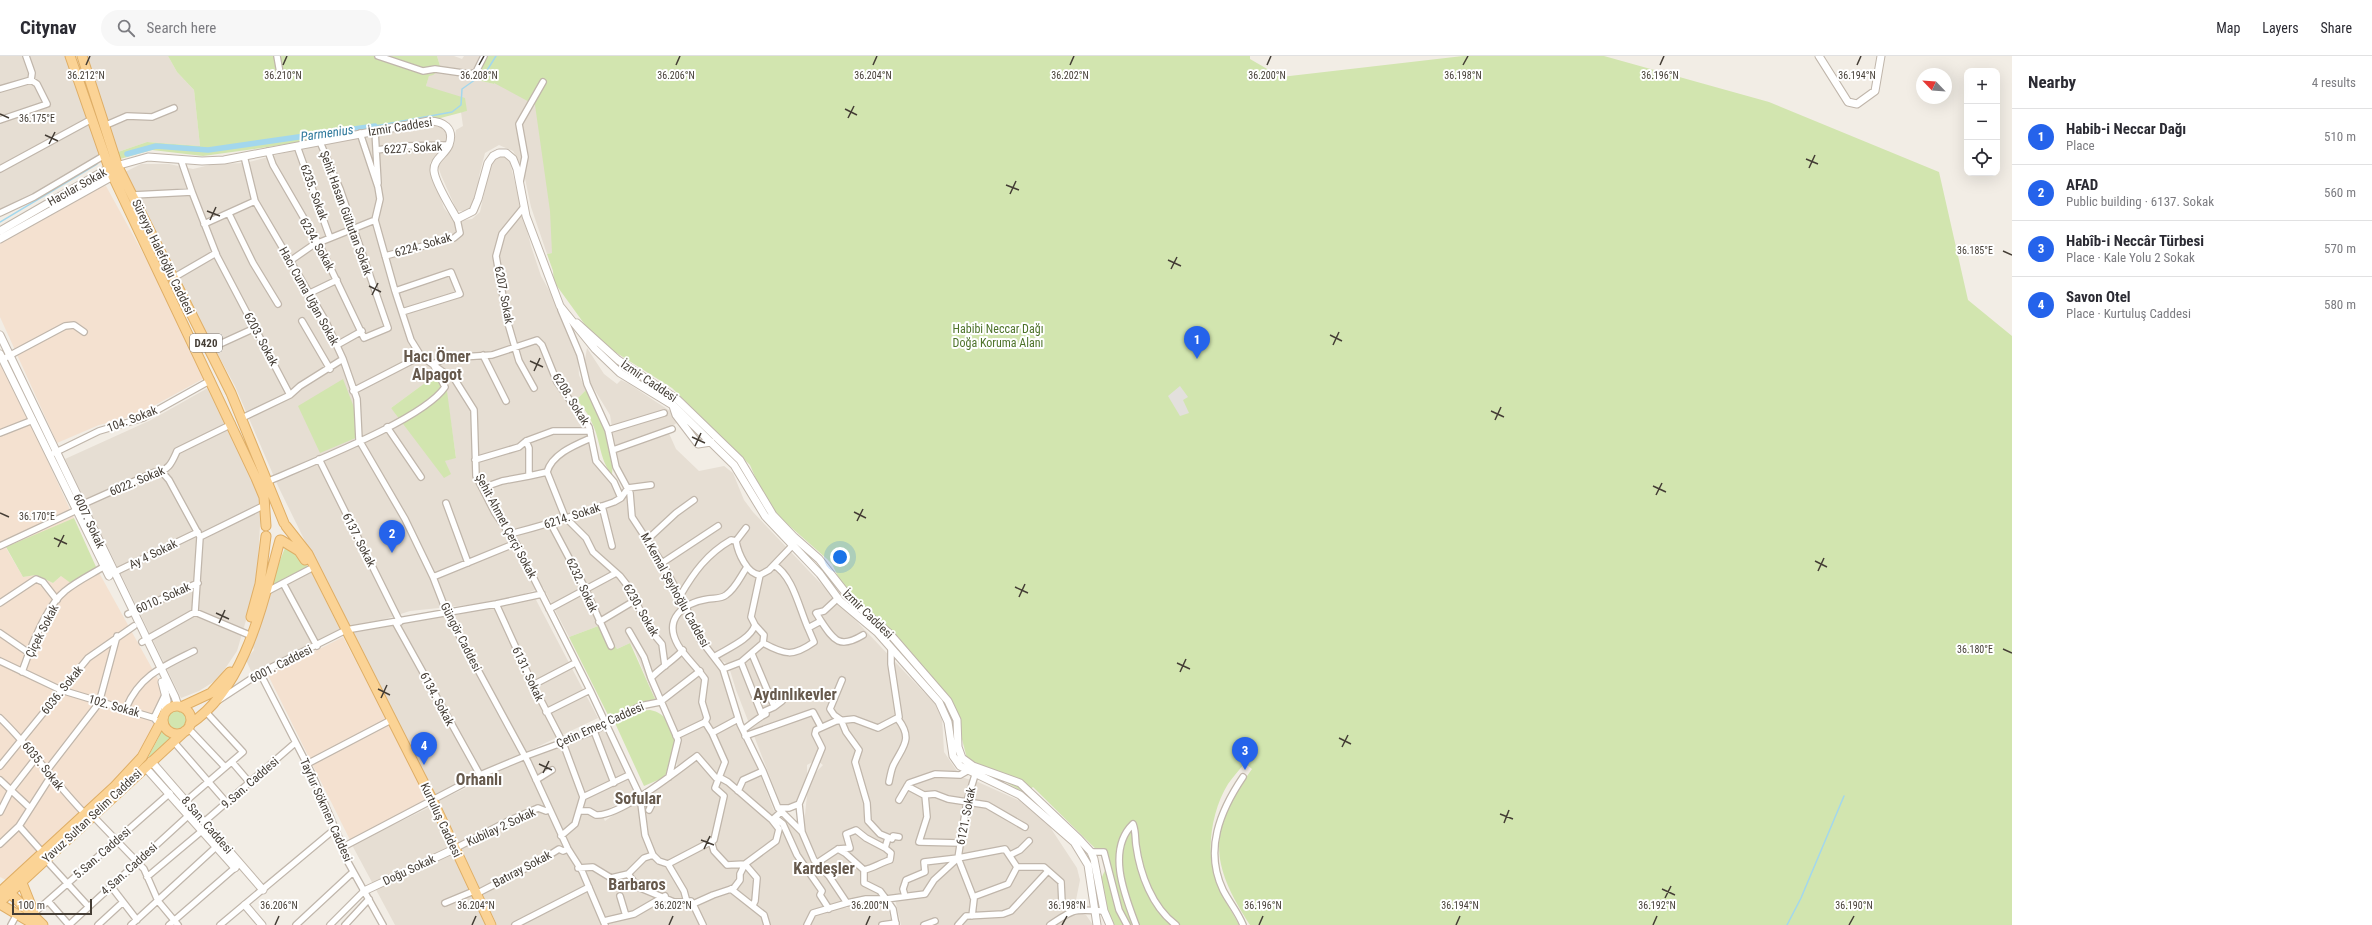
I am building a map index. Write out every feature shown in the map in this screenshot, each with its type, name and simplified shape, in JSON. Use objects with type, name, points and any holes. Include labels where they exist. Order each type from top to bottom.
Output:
[{"type":"main road","name":"D420","points":[[84,57],[104,126],[113,170]]},
{"type":"main road","name":"D420","points":[[71,58],[105,155],[113,170]]},
{"type":"main road","name":"Süreyya Halefoğlu Caddesi","points":[[113,170],[133,195],[242,418],[285,525],[308,554],[346,630]]},
{"type":"main road","name":"Süreyya Halefoğlu Caddesi","points":[[113,170],[259,484],[265,505],[266,526]]},
{"type":"main road","points":[[179,706],[189,714],[188,728],[176,734],[168,730],[160,719],[169,708],[179,706],[211,693],[225,680],[234,666],[246,634],[260,584],[266,526],[274,520],[285,525],[286,534],[281,540]]},
{"type":"main road","points":[[266,536],[271,540],[281,540],[299,551],[346,630]]},
{"type":"main road","name":"Yavuz Sultan Selim Caddesi","points":[[0,903],[4,890],[45,856],[218,701],[233,679],[242,660],[266,592],[281,540]]},
{"type":"main road","name":"Kurtuluş Caddesi","points":[[346,630],[432,801],[491,925]]},
{"type":"main road","name":"Yavuz Sultan Selim Caddesi","points":[[89,815],[142,757],[160,719]]},
{"type":"main road","name":"Yavuz Sultan Selim Caddesi","points":[[4,890],[22,883],[45,856]]},
{"type":"main road","points":[[22,883],[35,921]]},
{"type":"main road","points":[[4,890],[35,921]]},
{"type":"main road","points":[[0,903],[17,914],[35,921]]},
{"type":"street","points":[[26,56],[32,73],[31,80]]},
{"type":"street","points":[[277,56],[280,73]]},
{"type":"street","points":[[378,56],[399,61],[413,69],[423,71],[447,70],[470,74],[476,72],[484,56]]},
{"type":"street","points":[[1819,56],[1848,102],[1857,104],[1875,91],[1881,56]]},
{"type":"street","points":[[71,58],[84,57]]},
{"type":"street","points":[[0,89],[31,80],[37,84],[47,104],[0,120]]},
{"type":"street","points":[[520,182],[525,157],[519,124],[543,82]]},
{"type":"street","points":[[104,126],[127,116],[152,116],[174,108]]},
{"type":"street","points":[[0,169],[92,119]]},
{"type":"street","name":"İzmir Caddesi","points":[[113,170],[148,158],[217,160],[320,142],[360,133],[439,121],[446,124],[449,129],[449,145]]},
{"type":"street","points":[[374,131],[377,150],[378,187]]},
{"type":"street","name":"Şehit Ahmet Çerçi Sokak","points":[[360,133],[378,187],[380,199],[376,220],[385,256],[412,340],[421,356],[446,374],[452,374],[474,410],[476,476],[516,543],[575,663],[590,690],[629,775],[640,796],[651,806],[649,810]]},
{"type":"street","name":"Şehit Hasan Gültutan Sokak","points":[[320,142],[340,189],[388,328],[364,338]]},
{"type":"street","points":[[449,145],[435,163],[434,172],[457,219]]},
{"type":"street","name":"6227. Sokak","points":[[377,150],[404,146],[449,145]]},
{"type":"street","name":"6235. Sokak","points":[[298,146],[330,238]]},
{"type":"street","name":"6234. Sokak","points":[[268,151],[273,165],[337,280],[364,338]]},
{"type":"street","name":"İzmir Caddesi","points":[[457,219],[473,211],[488,163],[499,152],[506,153],[513,159],[520,182],[524,207],[560,306],[595,349],[620,373],[673,406],[738,469],[765,516],[820,574],[838,598],[874,629],[942,707],[948,722],[953,756],[960,766],[967,771],[996,782],[1020,795],[1074,842],[1088,865],[1097,925]]},
{"type":"street","points":[[0,213],[34,197],[105,155]]},
{"type":"street","name":"Hacı Cuma Uğan Sokak","points":[[244,156],[256,201],[310,293],[343,359],[357,399],[359,412],[359,440]]},
{"type":"street","name":"6203. Sokak","points":[[181,160],[216,253],[290,395]]},
{"type":"street","name":"Hacılar Sokak","points":[[0,231],[113,170]]},
{"type":"street","name":"Hacılar Sokak","points":[[0,239],[113,170]]},
{"type":"street","points":[[133,195],[192,192]]},
{"type":"street","points":[[204,224],[256,201]]},
{"type":"street","name":"6207. Sokak","points":[[524,207],[502,234],[496,256],[507,320],[516,346],[519,361],[534,388]]},
{"type":"street","points":[[229,214],[253,263],[278,304]]},
{"type":"street","name":"6224. Sokak","points":[[385,256],[454,238],[460,232],[457,219]]},
{"type":"street","points":[[290,261],[317,243],[354,230],[376,220]]},
{"type":"street","points":[[173,278],[216,253]]},
{"type":"street","points":[[395,291],[451,272],[460,294],[402,312]]},
{"type":"street","points":[[310,293],[337,280]]},
{"type":"street","name":"İzmir Caddesi","points":[[560,306],[613,356],[678,400],[740,460],[750,474],[764,502],[773,515],[794,537],[819,559],[853,602],[890,634],[948,701],[956,720],[958,747],[962,758],[972,766],[1020,783],[1091,852],[1096,867],[1104,911],[1110,925]]},
{"type":"street","name":"M.Kemal Şeyhoğlu Caddesi","points":[[560,306],[580,355],[587,384],[608,430],[616,467],[628,488],[632,517],[648,539],[662,563],[686,607],[698,636],[723,669],[738,719],[780,810],[802,832],[817,863],[829,876],[847,903]]},
{"type":"street","points":[[302,321],[330,369]]},
{"type":"street","points":[[2,359],[65,326],[74,325],[84,332]]},
{"type":"street","points":[[208,349],[255,328]]},
{"type":"street","points":[[337,345],[362,331]]},
{"type":"street","name":"6007. Sokak","points":[[0,335],[105,566],[111,574]]},
{"type":"street","name":"6208. Sokak","points":[[433,364],[446,358],[492,355],[537,340],[542,345],[557,382],[583,418],[590,431],[596,461],[614,482],[621,498]]},
{"type":"street","points":[[483,355],[506,401]]},
{"type":"street","points":[[353,391],[421,356]]},
{"type":"street","name":"6007. Sokak","points":[[2,359],[33,420],[53,453]]},
{"type":"street","points":[[242,418],[290,395],[300,386],[330,369],[343,359]]},
{"type":"street","points":[[267,482],[417,412],[438,397],[445,388],[433,364]]},
{"type":"street","name":"104. Sokak","points":[[53,453],[100,431],[143,418],[211,380]]},
{"type":"street","points":[[673,406],[676,415],[698,444],[710,442]]},
{"type":"street","points":[[608,430],[664,413]]},
{"type":"street","points":[[0,433],[33,420]]},
{"type":"street","name":"6022. Sokak","points":[[0,546],[78,507],[155,472],[162,472],[172,465],[177,451],[232,424]]},
{"type":"street","points":[[387,427],[421,477]]},
{"type":"street","points":[[612,450],[672,429]]},
{"type":"street","points":[[475,460],[519,446],[526,441],[552,431],[590,431]]},
{"type":"street","points":[[482,488],[502,481],[547,472],[548,466],[567,449],[591,438]]},
{"type":"street","name":"Güngör Caddesi","points":[[359,440],[405,519],[433,576],[447,613],[536,780],[568,850],[578,868],[582,871],[604,923]]},
{"type":"street","points":[[526,441],[529,448],[530,476]]},
{"type":"street","name":"6137. Sokak","points":[[319,459],[398,622]]},
{"type":"street","points":[[162,472],[169,480],[199,535],[198,583],[195,612]]},
{"type":"street","name":"6230. Sokak","points":[[547,472],[565,517],[586,538],[593,552],[623,580],[651,632],[662,644],[665,666]]},
{"type":"street","points":[[621,498],[628,488],[651,485]]},
{"type":"street","name":"6214. Sokak","points":[[510,534],[551,524],[565,517],[602,506],[621,498]]},
{"type":"street","points":[[648,539],[676,513],[694,500]]},
{"type":"street","points":[[446,503],[468,563]]},
{"type":"street","name":"Ay 4 Sokak","points":[[111,574],[265,505]]},
{"type":"street","points":[[602,506],[612,546]]},
{"type":"street","name":"6007. Sokak","points":[[78,507],[158,669],[179,706]]},
{"type":"street","name":"6232. Sokak","points":[[551,524],[585,588],[611,646]]},
{"type":"street","points":[[662,563],[718,526]]},
{"type":"street","points":[[736,541],[746,528]]},
{"type":"street","points":[[680,596],[699,566],[709,556],[731,540],[736,541]]},
{"type":"street","points":[[736,541],[748,566],[754,574],[760,575]]},
{"type":"street","points":[[433,576],[516,543]]},
{"type":"street","points":[[723,669],[741,662],[763,643],[764,636],[755,625],[751,613],[760,575],[774,565],[792,546]]},
{"type":"street","points":[[763,643],[783,652],[797,653],[814,642],[788,579],[782,570],[774,565]]},
{"type":"street","name":"Çiçek Sokak","points":[[22,672],[29,653],[57,600],[65,591],[105,566]]},
{"type":"street","points":[[668,864],[714,840],[724,796],[715,788],[725,762],[705,722],[707,718],[702,702],[705,679],[683,650],[673,632],[672,623],[675,616],[686,607],[701,601],[725,596],[740,581],[748,566]]},
{"type":"street","points":[[266,592],[310,569]]},
{"type":"street","points":[[549,609],[616,572]]},
{"type":"street","points":[[0,603],[36,579],[43,582],[57,600]]},
{"type":"street","name":"6010. Sokak","points":[[130,613],[198,583]]},
{"type":"street","points":[[283,583],[317,646]]},
{"type":"street","name":"6001. Caddesi","points":[[218,701],[260,673],[317,646],[346,630],[496,604],[542,594]]},
{"type":"street","points":[[838,598],[824,611],[816,614],[821,622],[832,637],[839,642],[851,642],[863,634]]},
{"type":"street","points":[[599,622],[634,601]]},
{"type":"street","name":"6131. Sokak","points":[[496,604],[546,712],[563,743],[583,797]]},
{"type":"street","points":[[195,612],[246,634]]},
{"type":"street","points":[[144,641],[195,612]]},
{"type":"street","name":"6007. Sokak","points":[[130,613],[134,626],[144,641]]},
{"type":"street","name":"6134. Sokak","points":[[398,622],[480,775]]},
{"type":"street","points":[[808,628],[821,622]]},
{"type":"street","points":[[714,657],[740,640],[752,630],[755,625]]},
{"type":"street","name":"6036. Sokak","points":[[0,766],[88,658],[117,635],[134,626]]},
{"type":"street","points":[[629,632],[644,657],[660,702],[678,740],[669,777]]},
{"type":"street","points":[[0,633],[29,653]]},
{"type":"street","points":[[48,769],[99,703],[117,635]]},
{"type":"street","points":[[889,782],[892,767],[906,744],[905,730],[898,718],[899,715],[891,664],[891,648]]},
{"type":"street","points":[[651,678],[665,666],[672,663],[683,650]]},
{"type":"street","points":[[126,708],[134,690],[158,669],[194,651]]},
{"type":"street","points":[[752,654],[774,706]]},
{"type":"street","name":"102. Sokak","points":[[0,661],[62,690],[99,703],[126,708],[160,719]]},
{"type":"street","points":[[741,662],[762,715]]},
{"type":"street","points":[[533,685],[575,663]]},
{"type":"street","name":"6007. Sokak","points":[[158,669],[167,691]]},
{"type":"street","points":[[660,702],[700,671]]},
{"type":"street","name":"Tayfur Sökmen Caddesi","points":[[260,673],[307,764],[336,828],[343,847],[344,855],[383,925]]},
{"type":"street","points":[[842,680],[830,706],[834,716],[841,720],[846,732],[860,750],[856,762],[867,803],[868,821],[880,834],[892,839],[893,836],[899,837]]},
{"type":"street","points":[[546,712],[590,690]]},
{"type":"street","points":[[160,719],[168,700],[167,691]]},
{"type":"street","points":[[160,719],[167,691]]},
{"type":"street","points":[[744,733],[762,715],[782,701]]},
{"type":"street","name":"Çetin Emeç Caddesi","points":[[343,847],[480,775],[523,756],[594,731],[606,723],[640,706],[660,702]]},
{"type":"street","points":[[186,801],[243,752],[206,712]]},
{"type":"street","points":[[744,733],[813,712],[821,727]]},
{"type":"street","name":"6035. Sokak","points":[[0,718],[48,769],[51,776],[137,862],[147,877],[158,901],[176,923]]},
{"type":"street","points":[[802,832],[799,804],[822,748],[815,734],[821,727],[841,720],[854,719],[878,728],[898,718]]},
{"type":"street","points":[[712,734],[738,719]]},
{"type":"street","points":[[307,764],[391,720]]},
{"type":"street","points":[[676,736],[705,722]]},
{"type":"street","points":[[188,728],[225,767]]},
{"type":"street","points":[[594,731],[614,783]]},
{"type":"street","points":[[174,742],[208,783],[227,802]]},
{"type":"street","name":"9.San. Caddesi","points":[[147,877],[227,802],[250,784],[295,743]]},
{"type":"street","points":[[579,811],[589,811],[601,816],[640,796],[697,756],[709,772],[716,778],[719,777],[738,791],[772,820],[779,829],[776,842],[745,864],[740,874],[740,880],[731,889],[693,904]]},
{"type":"street","points":[[0,812],[11,790],[36,758]]},
{"type":"street","points":[[232,762],[250,784]]},
{"type":"street","name":"8.San. Caddesi","points":[[148,764],[189,815],[203,826],[238,866]]},
{"type":"street","name":"8.San. Caddesi","points":[[148,764],[186,801],[216,847],[263,890]]},
{"type":"street","points":[[536,780],[552,770]]},
{"type":"street","points":[[738,791],[743,780],[763,771]]},
{"type":"street","points":[[899,800],[909,783],[935,774],[960,775],[967,771]]},
{"type":"street","name":"6121. Sokak","points":[[958,858],[967,801],[975,774]]},
{"type":"street","points":[[561,836],[575,824],[583,797],[629,775]]},
{"type":"street","points":[[1,840],[19,826],[51,776]]},
{"type":"street","points":[[1243,777],[1228,798],[1216,831],[1214,857],[1223,889],[1243,925]]},
{"type":"street","points":[[0,780],[30,808]]},
{"type":"street","points":[[907,786],[925,795],[935,794],[948,799],[987,805],[1025,826]]},
{"type":"street","name":"5.San. Caddesi","points":[[35,921],[48,901],[170,793]]},
{"type":"street","points":[[925,795],[927,817],[919,842],[960,843]]},
{"type":"street","points":[[640,796],[645,835],[653,855],[659,861],[668,864],[684,891],[687,902]]},
{"type":"street","points":[[772,820],[780,810],[799,804]]},
{"type":"street","name":"Kubilay 2 Sokak","points":[[454,849],[532,810],[538,808],[546,811],[549,810]]},
{"type":"street","name":"4.San. Caddesi","points":[[69,925],[110,885],[189,815]]},
{"type":"street","points":[[772,820],[778,820],[783,824],[797,855],[822,890],[820,895],[829,909]]},
{"type":"street","points":[[1136,925],[1120,875],[1120,854],[1127,830],[1134,824],[1137,833],[1136,844],[1151,897],[1169,920],[1176,925]]},
{"type":"street","points":[[19,826],[67,884],[88,906]]},
{"type":"street","points":[[220,925],[336,828]]},
{"type":"street","points":[[817,863],[838,849],[850,848],[846,834],[856,830],[891,853],[890,860],[880,863],[875,868],[864,870]]},
{"type":"street","points":[[885,848],[888,838]]},
{"type":"street","points":[[711,841],[714,851],[727,865],[745,864]]},
{"type":"street","points":[[1010,855],[1020,850],[1029,841]]},
{"type":"street","points":[[131,925],[216,847]]},
{"type":"street","name":"Doğu Sokak","points":[[364,891],[454,849]]},
{"type":"street","name":"Batıray Sokak","points":[[445,903],[475,892],[560,849],[563,851],[568,850]]},
{"type":"street","points":[[838,849],[846,853],[864,870],[864,883],[880,891],[892,909],[896,924],[882,925]]},
{"type":"street","points":[[905,896],[903,889],[906,880],[924,872],[924,862],[958,858],[1005,849],[1017,866]]},
{"type":"street","points":[[1091,852],[1104,852],[1119,910],[1127,925]]},
{"type":"street","points":[[578,868],[593,867],[611,878],[628,874],[644,858],[653,855]]},
{"type":"street","points":[[807,925],[813,913],[847,903],[866,899],[886,899],[925,894],[934,880],[958,858]]},
{"type":"street","points":[[958,858],[973,897],[972,916]]},
{"type":"street","points":[[745,864],[757,878],[756,901],[753,905]]},
{"type":"street","points":[[169,925],[176,923],[238,866]]},
{"type":"street","points":[[1017,866],[1044,867],[1061,882],[1062,903],[1070,911]]},
{"type":"street","points":[[973,897],[1008,884],[1017,866]]},
{"type":"street","points":[[958,925],[966,916],[1003,914],[1011,911],[1048,871]]},
{"type":"street","points":[[296,925],[353,872]]},
{"type":"street","points":[[628,874],[638,887],[664,896],[674,902],[691,901],[702,925]]},
{"type":"street","points":[[110,885],[137,920]]},
{"type":"street","points":[[515,925],[589,887]]},
{"type":"street","points":[[731,889],[764,915],[766,925]]},
{"type":"street","points":[[330,925],[364,891]]},
{"type":"street","points":[[620,896],[626,916]]},
{"type":"street","points":[[604,923],[646,909],[664,896]]},
{"type":"street","points":[[345,925],[369,899]]},
{"type":"street","points":[[48,901],[69,925]]},
{"type":"street","points":[[98,925],[123,902]]},
{"type":"street","points":[[244,905],[262,925]]},
{"type":"street","points":[[1050,925],[1070,911],[1080,908],[1104,911]]},
{"type":"street","points":[[11,925],[17,914]]},
{"type":"street","points":[[924,925],[935,921]]},
{"type":"shaded area","points":[[0,56],[69,56],[101,154],[51,185],[0,212]]},
{"type":"shaded area","points":[[84,56],[168,56],[177,72],[194,90],[200,146],[147,142],[118,152]]},
{"type":"shaded area","points":[[437,56],[454,56],[462,59],[464,56],[482,56],[475,72],[440,66]]},
{"type":"shaded area","points":[[498,56],[561,80],[557,252],[547,254],[531,207],[523,169],[513,151],[499,145],[485,153],[479,176],[478,198],[471,211],[457,211],[438,166],[454,144],[456,130],[463,126],[461,112],[467,111],[426,86],[429,75],[438,71],[494,84]]},
{"type":"shaded area","points":[[426,125],[445,127],[448,132],[447,143],[430,163],[430,169],[444,208],[451,217],[458,221],[472,219],[480,212],[490,167],[497,156],[501,154],[509,159],[531,246],[541,276],[559,308],[578,359],[579,375],[586,390],[575,401],[586,423],[595,462],[623,490],[629,502],[617,458],[610,415],[588,379],[584,365],[587,348],[604,374],[617,384],[621,380],[629,384],[670,411],[680,421],[667,429],[676,449],[699,471],[724,466],[733,473],[744,500],[753,512],[936,705],[942,717],[944,752],[961,777],[978,782],[1020,801],[1048,824],[1077,868],[1080,880],[1076,900],[1067,909],[1086,915],[1093,925],[901,925],[894,895],[867,896],[848,902],[825,873],[806,834],[804,824],[808,786],[812,776],[823,765],[816,760],[807,765],[807,777],[798,802],[793,806],[781,805],[736,690],[729,667],[726,663],[716,658],[706,646],[659,563],[695,635],[717,661],[774,811],[784,816],[799,833],[846,908],[862,901],[885,900],[893,925],[497,925],[438,801],[466,788],[480,776],[604,728],[637,793],[601,813],[605,821],[677,770],[678,740],[655,699],[635,651],[630,643],[617,649],[601,625],[569,637],[543,587],[519,596],[486,603],[410,611],[382,620],[347,627],[278,486],[235,386],[168,263],[125,172],[141,164],[169,164],[193,169],[214,164],[245,163],[333,140]],"holes":[[[443,370],[456,457],[445,461],[391,408]]]},
{"type":"shaded area","points":[[106,186],[210,375],[137,415],[99,425],[57,443],[0,317],[0,236],[86,190]]},
{"type":"shaded area","points":[[0,358],[74,518],[6,548],[23,577],[36,575],[53,583],[61,576],[97,569],[164,690],[161,718],[137,764],[8,881],[0,877]]},
{"type":"shaded area","points":[[213,385],[268,491],[260,525],[258,563],[252,600],[237,651],[218,679],[199,691],[181,698],[65,459],[151,420]]},
{"type":"shaded area","points":[[1180,386],[1188,397],[1183,400],[1189,413],[1180,416],[1168,396]]},
{"type":"shaded area","points":[[309,568],[342,632],[252,673],[246,660],[254,650],[251,640],[269,587]]},
{"type":"shaded area","points":[[535,598],[598,718],[432,797],[353,632],[376,626],[457,615],[496,604]]},
{"type":"shaded area","points":[[343,637],[430,802],[350,840],[268,675]]},
{"type":"shaded area","points":[[430,807],[489,925],[395,925],[352,845]]},
{"type":"green space","name":"Habibi Neccar Dağı Doğa Koruma Alanı","points":[[168,56],[437,56],[440,66],[475,72],[482,56],[1250,56],[1250,59],[1281,77],[1463,56],[1604,56],[1769,102],[1939,172],[1968,300],[2012,336],[2012,925],[1250,925],[1227,883],[1221,864],[1219,847],[1221,829],[1227,811],[1252,769],[1245,763],[1228,784],[1218,804],[1212,827],[1211,839],[1212,862],[1216,880],[1239,925],[1111,925],[1100,893],[1101,879],[1110,863],[1033,787],[1025,793],[991,774],[969,766],[953,705],[849,599],[832,564],[768,507],[750,465],[672,388],[596,340],[554,282],[553,271],[547,254],[552,253],[550,211],[535,105],[494,83],[438,71],[429,76],[426,86],[465,98],[467,111],[433,120],[203,156],[152,150],[120,159],[118,152],[147,142],[200,146],[194,90],[177,72]]},
{"type":"green space","points":[[444,369],[456,458],[445,461],[451,474],[444,478],[391,408]]},
{"type":"green space","points":[[343,379],[355,410],[358,437],[320,453],[298,406]]},
{"type":"green space","points":[[586,390],[606,431],[611,452],[612,475],[602,456],[591,420],[577,399]]},
{"type":"green space","points":[[74,518],[97,569],[72,584],[61,576],[53,583],[36,575],[23,577],[6,547]]},
{"type":"green space","points":[[285,548],[299,556],[309,568],[269,587]]},
{"type":"green space","points":[[601,625],[617,649],[630,643],[655,699],[609,717],[569,637]]},
{"type":"green space","points":[[177,709],[184,712],[187,719],[184,726],[177,729],[170,726],[167,719],[170,712]]},
{"type":"green space","points":[[650,710],[664,717],[670,725],[676,740],[665,777],[644,786],[615,723],[640,711]]},
{"type":"green space","points":[[161,728],[177,736],[141,770],[159,737]]},
{"type":"waterway","name":"Parmenius","points":[[375,126],[452,112],[461,105],[462,89],[486,72],[496,56]]},
{"type":"waterway","name":"Parmenius","points":[[127,154],[156,146],[208,150],[375,126]]},
{"type":"waterway","points":[[0,222],[97,164]]},
{"type":"waterway","points":[[1787,925],[1801,898],[1844,796]]},
{"type":"place","name":"Habib-i Neccar Dağı","points":[[1197,359]]},
{"type":"place","name":"AFAD","points":[[392,553]]},
{"type":"place","name":"Savon Otel","points":[[424,765]]},
{"type":"place","name":"Habîb-i Neccâr Türbesi","points":[[1245,770]]},
{"type":"district","name":"Hacı Ömer Alpagot","points":[[437,365]]},
{"type":"district","name":"Aydınlıkevler","points":[[795,694]]},
{"type":"district","name":"Orhanlı","points":[[479,779]]},
{"type":"district","name":"Sofular","points":[[638,798]]},
{"type":"district","name":"Kardeşler","points":[[824,868]]},
{"type":"district","name":"Barbaros","points":[[637,884]]}]
